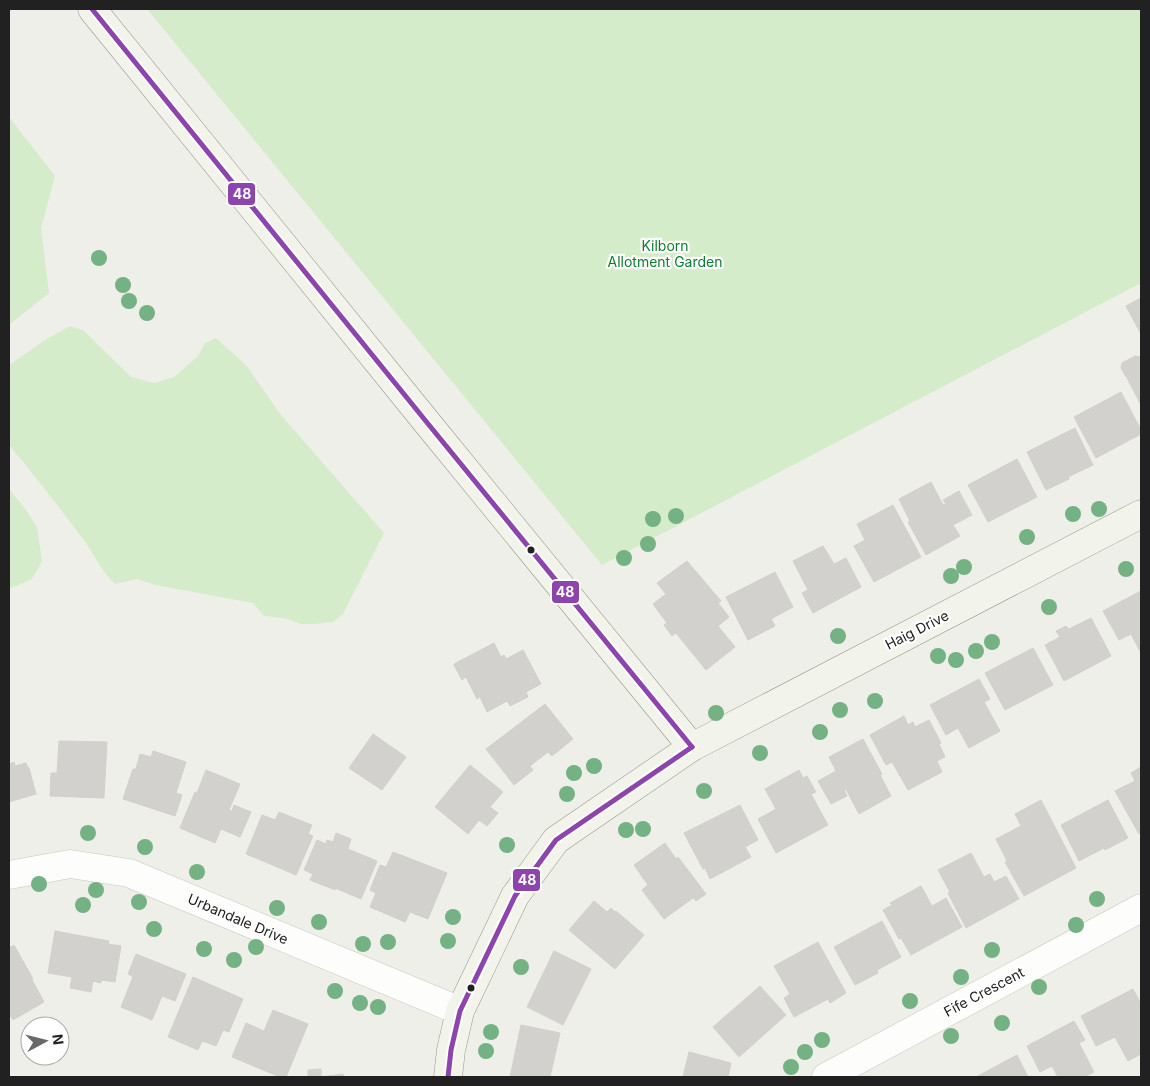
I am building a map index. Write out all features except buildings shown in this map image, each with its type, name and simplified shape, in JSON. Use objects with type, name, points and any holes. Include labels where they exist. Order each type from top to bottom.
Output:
[{"type":"street","points":[[92,9],[692,747]]},
{"type":"street","name":"Haig Drive","points":[[448,1077],[451,1050],[460,1011],[515,896],[556,840],[692,747],[1141,514]]},
{"type":"street","name":"Urbandale Drive","points":[[9,875],[70,864],[129,873],[460,1011]]},
{"type":"street","name":"Fife Crescent","points":[[826,1077],[1141,908]]},
{"type":"green space","name":"Kilborn Allotment Garden","points":[[147,9],[1141,9],[1141,283],[602,565]]},
{"type":"green space","points":[[9,117],[55,176],[41,228],[49,293],[9,325]]},
{"type":"green space","points":[[70,326],[83,330],[131,377],[154,383],[174,377],[198,356],[205,343],[216,338],[246,365],[281,415],[384,533],[343,614],[333,622],[301,624],[284,618],[264,616],[253,603],[155,585],[137,579],[115,584],[111,580],[99,565],[86,543],[9,445],[9,365],[45,340]]},
{"type":"green space","points":[[9,489],[37,527],[42,561],[32,579],[9,589]]},
{"type":"transit line","name":"48","points":[[92,9],[692,747]]},
{"type":"transit line","name":"48","points":[[448,1077],[451,1050],[460,1011],[515,896],[556,840],[692,747]]}]
